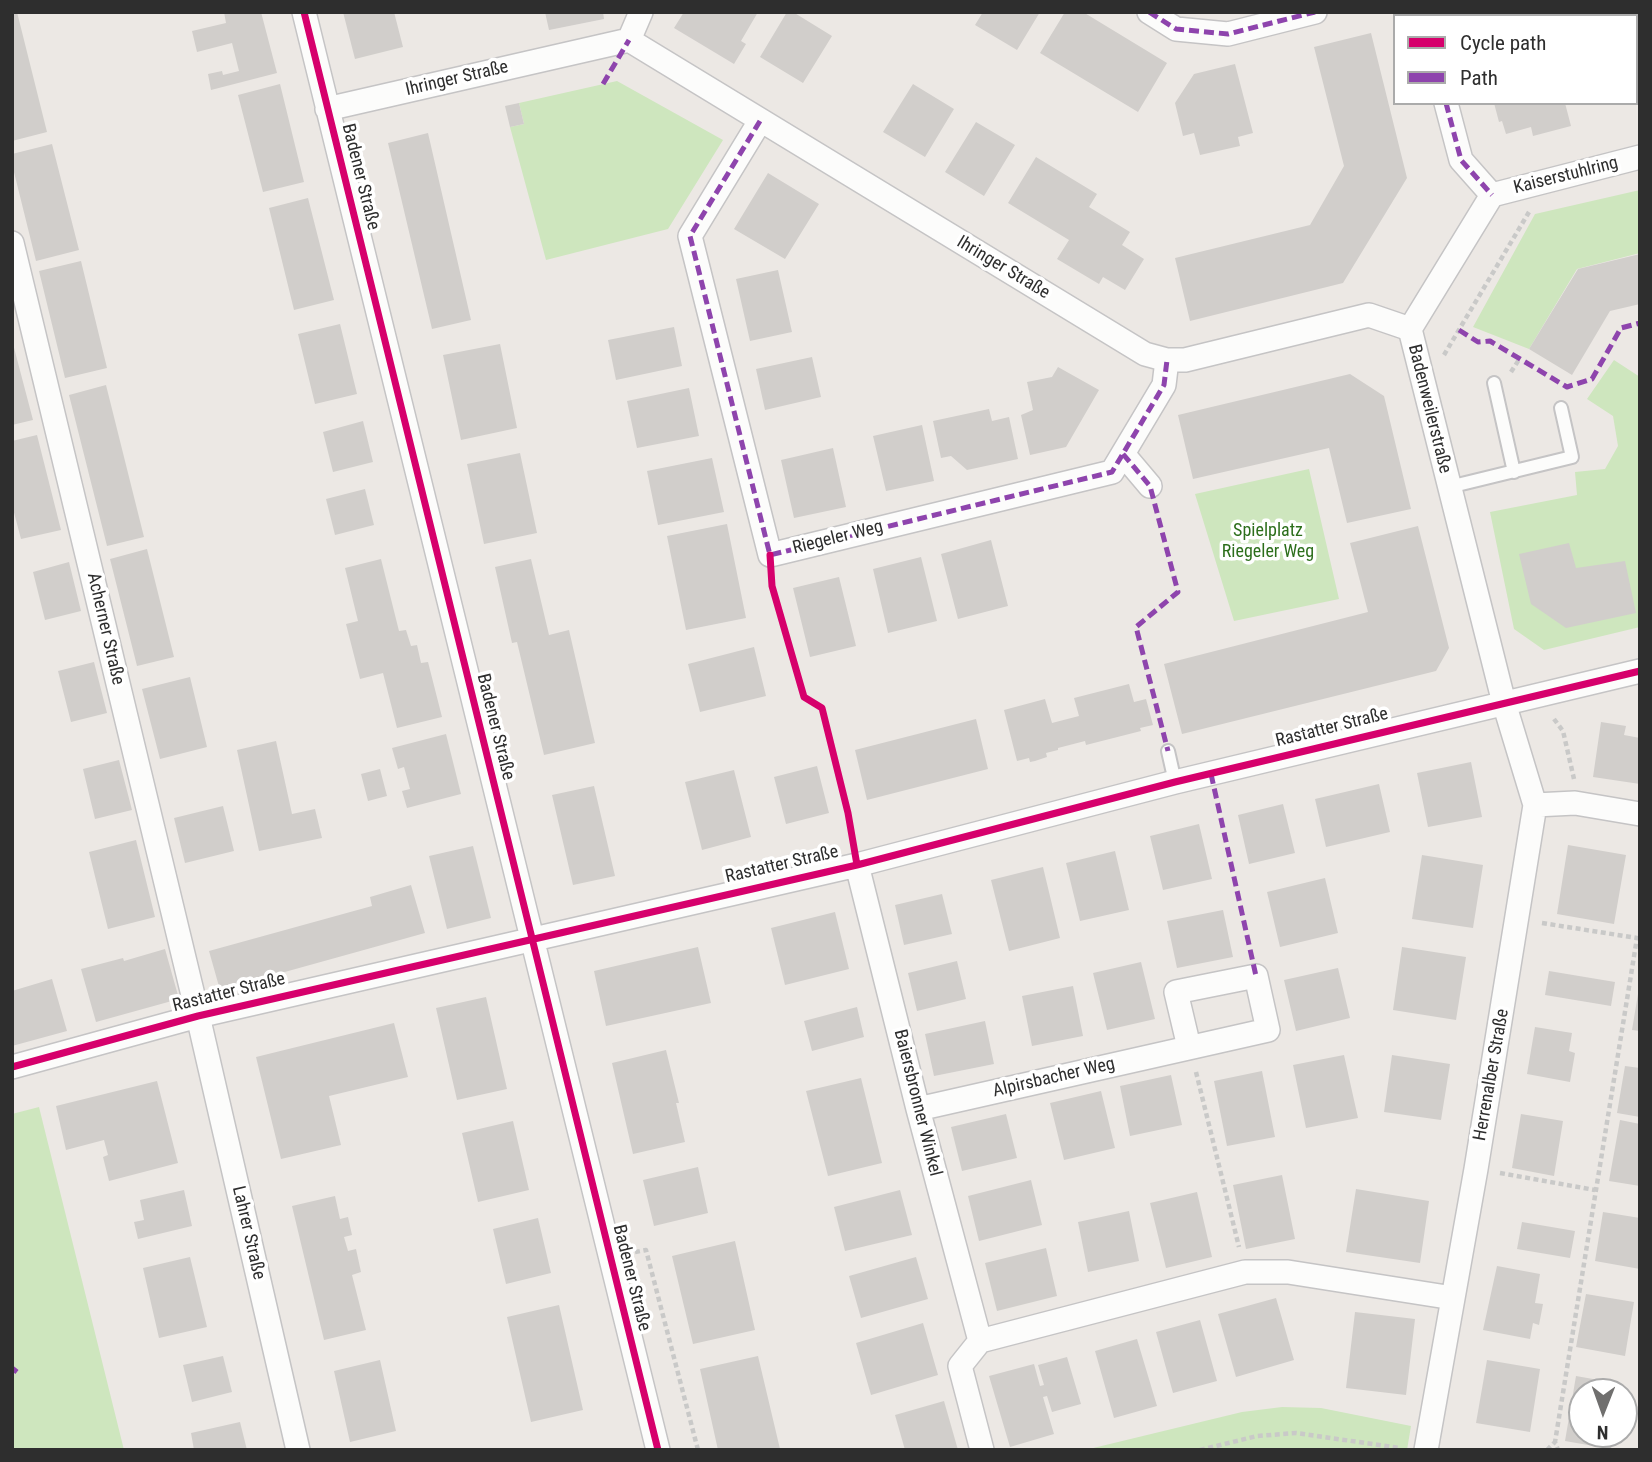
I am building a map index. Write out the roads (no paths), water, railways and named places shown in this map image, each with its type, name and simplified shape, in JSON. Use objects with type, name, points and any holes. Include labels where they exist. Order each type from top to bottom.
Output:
[{"type":"street","name":"Badener Straße","points":[[303,12],[658,1450]]},
{"type":"street","points":[[629,40],[641,12]]},
{"type":"street","points":[[1150,12],[1176,29],[1228,34],[1315,12]]},
{"type":"street","name":"Ihringer Straße","points":[[327,109],[629,40],[1145,354],[1167,360],[1185,360],[1369,316],[1410,329]]},
{"type":"street","points":[[1447,105],[1461,160],[1492,195]]},
{"type":"street","name":"Riegeler Weg","points":[[760,121],[691,236],[770,555],[1112,472],[1164,386],[1167,360]]},
{"type":"street","name":"Kaiserstuhlring","points":[[1492,195],[1640,157]]},
{"type":"street","name":"Badenweilerstraße","points":[[1492,195],[1410,329],[1503,703]]},
{"type":"street","name":"Acherner Straße","points":[[12,243],[198,1016]]},
{"type":"street","points":[[1123,454],[1150,486]]},
{"type":"street","name":"Rastatter Straße","points":[[12,1067],[198,1016],[857,865],[1175,782],[1640,670]]},
{"type":"street","name":"Herrenalber Straße","points":[[1426,1450],[1476,1169],[1535,805],[1503,703]]},
{"type":"street","points":[[1535,805],[1576,803],[1640,814]]},
{"type":"street","name":"Baiersbronner Winkel","points":[[857,865],[980,1341]]},
{"type":"street","name":"Lahrer Straße","points":[[198,1016],[298,1450]]},
{"type":"street","name":"Alpirsbacher Weg","points":[[918,1109],[1189,1047]]},
{"type":"street","points":[[982,1450],[960,1366],[980,1341],[1245,1272],[1288,1272],[1453,1298]]},
{"type":"lane","points":[[1494,383],[1514,472]]},
{"type":"lane","points":[[1449,487],[1572,457],[1562,408]]},
{"type":"lane","points":[[1168,751],[1175,782]]},
{"type":"park label","name":"Spielplatz Riegeler Weg","points":[[1268,541]]}]
